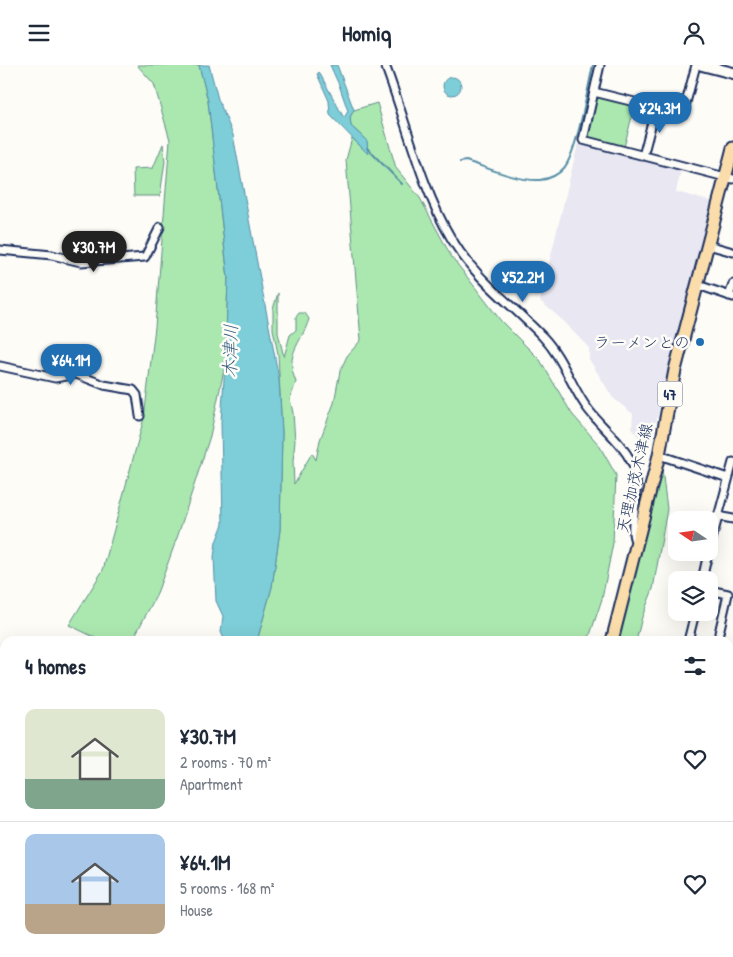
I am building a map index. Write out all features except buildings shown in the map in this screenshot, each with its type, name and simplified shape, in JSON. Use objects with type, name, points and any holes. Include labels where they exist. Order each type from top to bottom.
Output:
[{"type":"main road","name":"天理加茂木津線","points":[[613,636],[659,455],[668,403],[708,245],[729,178],[733,148]]},
{"type":"street","points":[[386,65],[416,157],[451,239],[477,275],[545,338],[557,354],[586,406],[620,443],[632,463],[636,472],[633,538],[636,544]]},
{"type":"street","points":[[600,65],[583,140],[729,178]]},
{"type":"street","points":[[594,91],[683,115],[696,65]]},
{"type":"street","points":[[702,65],[733,73]]},
{"type":"street","points":[[643,156],[656,107]]},
{"type":"street","points":[[0,250],[52,255],[81,262],[146,257],[160,227]]},
{"type":"street","points":[[708,245],[733,252]]},
{"type":"street","points":[[698,285],[731,296],[733,284]]},
{"type":"street","points":[[0,367],[54,378],[76,374],[104,385],[133,391],[137,395],[140,416]]},
{"type":"street","points":[[659,455],[728,478]]},
{"type":"street","points":[[718,513],[733,462]]},
{"type":"street","points":[[718,516],[733,519]]},
{"type":"street","points":[[718,592],[728,594],[719,633]]},
{"type":"street","points":[[689,636],[693,621]]},
{"type":"shaded area","points":[[578,144],[681,170],[676,192],[711,201],[656,422],[653,422],[647,446],[632,429],[633,414],[613,398],[589,359],[589,348],[559,317],[540,301]]},
{"type":"green space","points":[[137,65],[199,65],[208,101],[228,279],[225,365],[210,436],[156,596],[135,636],[92,636],[69,625],[103,570],[144,418],[155,327],[170,140],[154,84]]},
{"type":"green space","points":[[596,96],[635,105],[624,147],[587,137]]},
{"type":"green space","points":[[377,103],[396,168],[420,198],[451,256],[501,321],[540,360],[572,414],[599,445],[616,475],[613,543],[602,599],[590,636],[258,636],[272,587],[280,530],[282,433],[278,354],[273,329],[273,309],[278,293],[278,333],[284,357],[290,335],[296,330],[296,317],[299,313],[305,313],[309,319],[295,349],[292,364],[296,382],[290,399],[295,441],[293,461],[294,484],[312,453],[316,460],[320,440],[334,403],[340,371],[347,356],[361,340],[346,160],[352,138],[367,153],[367,141],[351,126],[350,117],[354,110]]},
{"type":"green space","points":[[163,144],[165,161],[160,196],[134,196],[133,169],[153,168]]},
{"type":"green space","points":[[662,469],[667,509],[653,589],[642,617],[637,636],[619,636]]},
{"type":"water","name":"木津川","points":[[199,65],[209,65],[218,99],[233,135],[279,379],[282,433],[280,530],[272,587],[258,636],[223,636],[221,632],[223,616],[216,601],[214,557],[216,542],[223,524],[221,422],[228,278],[208,101]]},
{"type":"water","points":[[330,65],[337,65],[354,110],[350,117],[351,126],[367,141],[368,154],[330,115],[329,101],[317,74],[319,72],[344,118],[348,111]]},
{"type":"water","points":[[452,77],[458,80],[461,86],[458,92],[452,95],[446,92],[443,86],[446,80]]},
{"type":"waterway","points":[[460,162],[466,161],[531,180],[546,179],[559,173],[569,160],[573,148],[582,119],[593,65]]},
{"type":"waterway","points":[[367,148],[402,184]]},
{"type":"place","name":"ラーメンとの","points":[[700,342]]}]
